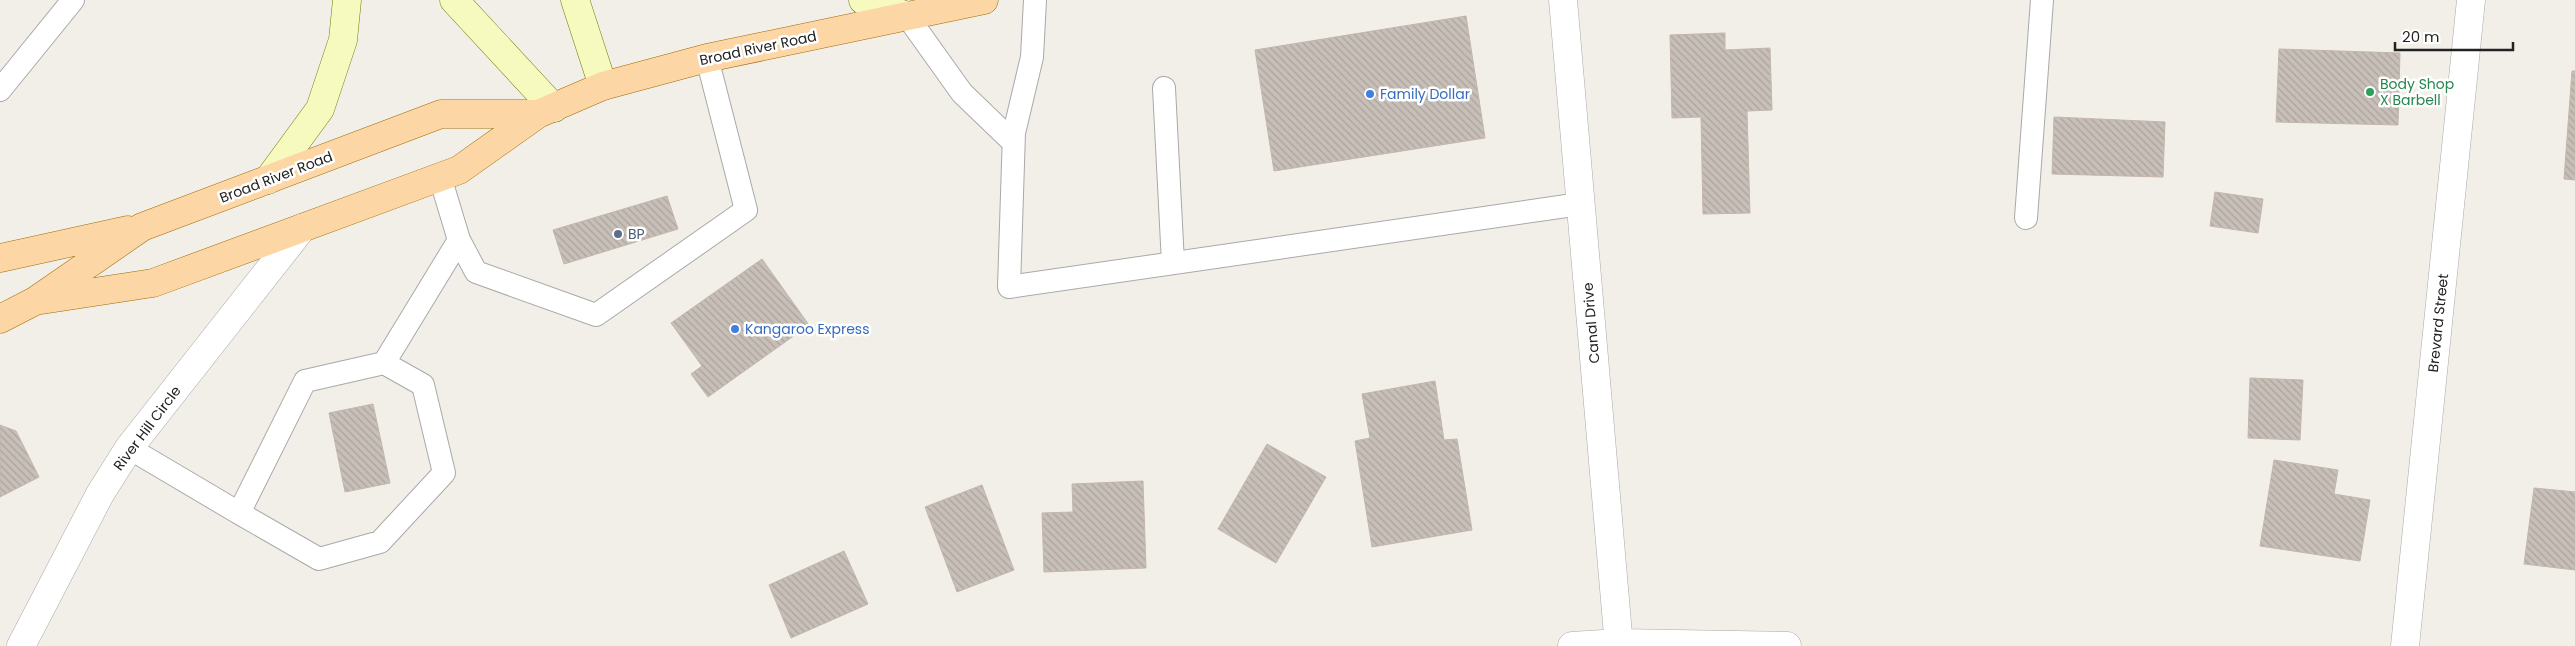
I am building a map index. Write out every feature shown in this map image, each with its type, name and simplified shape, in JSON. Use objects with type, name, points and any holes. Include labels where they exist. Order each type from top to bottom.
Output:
[{"type":"main road","points":[[268,180],[320,109],[343,40],[347,0]]},
{"type":"main road","points":[[454,0],[546,111]]},
{"type":"main road","points":[[575,0],[604,86]]},
{"type":"main road","points":[[863,0],[907,16]]},
{"type":"main road","name":"Broad River Road","points":[[35,301],[153,283],[459,170],[546,111],[604,86],[707,58],[984,0]]},
{"type":"main road","name":"Broad River Road","points":[[0,318],[35,301],[142,227],[442,114],[546,111]]},
{"type":"main road","points":[[0,258],[142,227]]},
{"type":"street","name":"Canal Drive","points":[[1563,0],[1619,644]]},
{"type":"street","name":"Brevard Street","points":[[2405,646],[2471,0]]},
{"type":"street","name":"River Hill Circle","points":[[21,646],[100,494],[129,448],[302,228]]},
{"type":"street","points":[[1572,646],[1619,644],[1787,646]]},
{"type":"lane","points":[[0,90],[73,0]]},
{"type":"lane","points":[[1035,0],[1032,57],[1013,138],[1009,287],[1580,204]]},
{"type":"lane","points":[[2026,218],[2042,0]]},
{"type":"lane","points":[[907,16],[962,94],[1013,138]]},
{"type":"lane","points":[[440,177],[458,240],[476,272],[596,315],[746,210],[707,58]]},
{"type":"lane","points":[[1164,88],[1173,263]]},
{"type":"lane","points":[[384,364],[458,240]]},
{"type":"lane","points":[[129,448],[239,513],[319,559],[380,542],[444,473],[423,386],[384,364],[305,381],[239,513]]},
{"type":"building","name":"Family Dollar","points":[[1466,16],[1485,138],[1274,171],[1255,50]]},
{"type":"building","points":[[1725,33],[1725,50],[1770,48],[1772,110],[1747,111],[1750,213],[1703,214],[1701,117],[1672,118],[1670,35]]},
{"type":"building","points":[[2279,49],[2400,53],[2398,125],[2276,122]]},
{"type":"building","points":[[2572,71],[2575,71],[2575,180],[2564,179]]},
{"type":"building","points":[[2054,117],[2165,122],[2163,177],[2052,174]]},
{"type":"building","points":[[2215,192],[2263,199],[2258,233],[2210,226]]},
{"type":"building","points":[[667,196],[678,229],[564,264],[553,230]]},
{"type":"building","points":[[762,259],[809,325],[708,397],[691,374],[702,366],[671,323]]},
{"type":"building","points":[[2250,378],[2303,380],[2300,440],[2248,438]]},
{"type":"building","points":[[1435,381],[1444,440],[1457,439],[1472,530],[1372,547],[1355,441],[1370,438],[1362,394]]},
{"type":"building","points":[[373,404],[390,483],[345,492],[329,413]]},
{"type":"building","points":[[0,425],[16,431],[39,477],[0,497]]},
{"type":"building","points":[[1267,444],[1326,477],[1276,563],[1218,529]]},
{"type":"building","points":[[2274,460],[2338,470],[2334,494],[2370,500],[2360,561],[2260,546]]},
{"type":"building","points":[[1143,481],[1146,568],[1044,572],[1042,513],[1073,512],[1072,484]]},
{"type":"building","points":[[982,485],[1014,570],[957,592],[925,507]]},
{"type":"building","points":[[2534,488],[2575,492],[2575,570],[2524,564]]},
{"type":"building","points":[[844,551],[868,604],[791,638],[769,585]]},
{"type":"place","name":"Body Shop X Barbell","points":[[2370,92]]},
{"type":"place","name":"Family Dollar","points":[[1370,94]]},
{"type":"place","name":"BP","points":[[618,234]]},
{"type":"place","name":"Kangaroo Express","points":[[735,329]]}]
